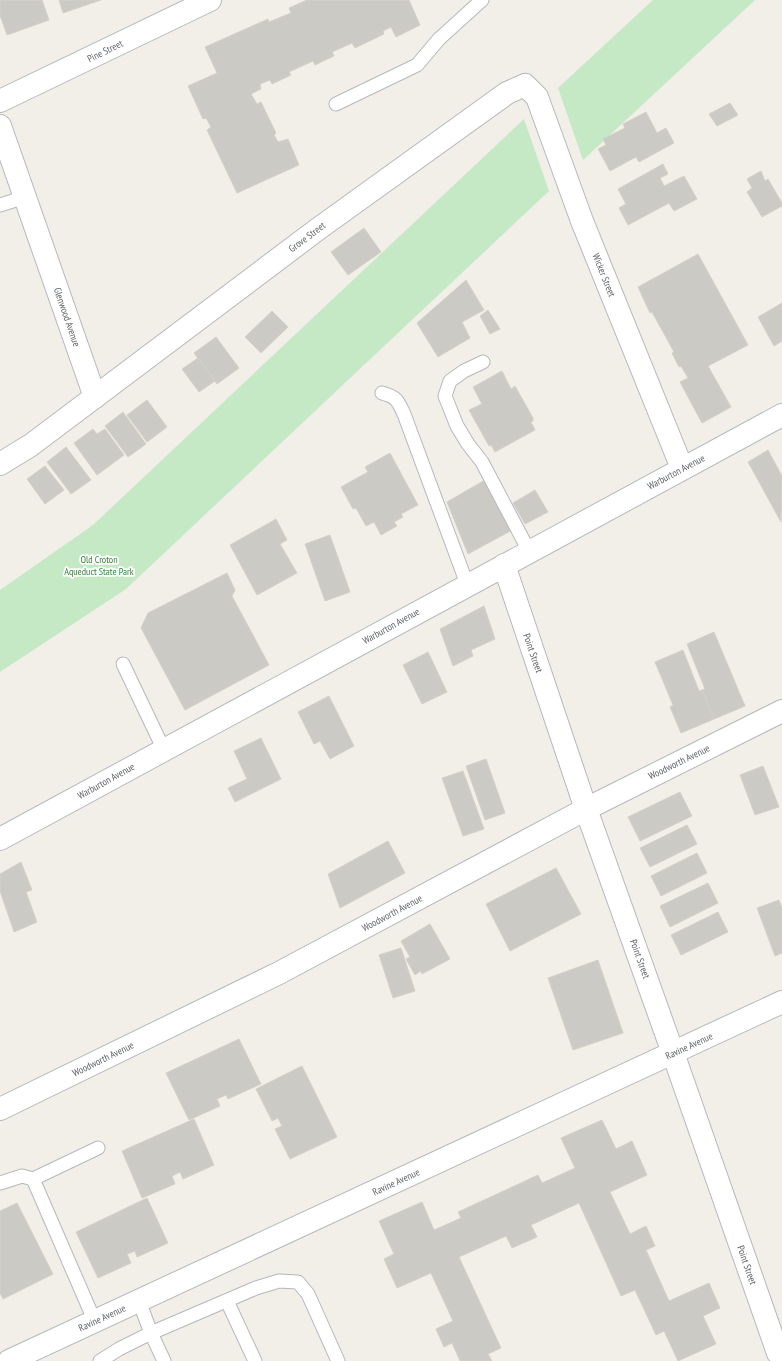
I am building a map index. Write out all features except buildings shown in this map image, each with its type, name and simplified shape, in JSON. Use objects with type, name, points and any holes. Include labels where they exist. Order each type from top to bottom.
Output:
[{"type":"street","name":"Pine Street","points":[[0,101],[210,0]]},
{"type":"street","name":"Grove Street","points":[[95,398],[318,229],[507,93],[525,85]]},
{"type":"street","name":"Wicker Street","points":[[525,85],[536,97],[582,221],[682,468]]},
{"type":"street","name":"Glenwood Avenue","points":[[0,126],[95,398]]},
{"type":"street","points":[[0,464],[32,445],[95,398]]},
{"type":"street","name":"Warburton Avenue","points":[[0,839],[782,414]]},
{"type":"street","name":"Point Street","points":[[504,565],[586,809],[780,1352]]},
{"type":"street","name":"Woodworth Avenue","points":[[0,1109],[279,973],[586,809],[782,711]]},
{"type":"street","name":"Ravine Avenue","points":[[9,1361],[782,1002]]},
{"type":"lane","points":[[336,104],[418,65],[439,39],[482,0]]},
{"type":"lane","points":[[0,206],[24,197]]},
{"type":"lane","points":[[483,362],[464,371],[450,381],[444,396],[457,426],[468,444],[482,462],[529,551]]},
{"type":"lane","points":[[382,393],[393,396],[399,403],[404,414],[467,584]]},
{"type":"lane","points":[[123,664],[164,750]]},
{"type":"lane","points":[[0,1183],[22,1176],[33,1179],[98,1148]]},
{"type":"lane","points":[[33,1179],[95,1322]]},
{"type":"lane","points":[[100,1361],[119,1349],[151,1333],[256,1288],[279,1282],[298,1282],[308,1294],[338,1361]]},
{"type":"lane","points":[[139,1301],[151,1333],[164,1361]]},
{"type":"lane","points":[[227,1301],[256,1361]]},
{"type":"green space","points":[[653,0],[755,0],[583,160],[558,88]]},
{"type":"green space","name":"Old Croton Aqueduct State Park","points":[[524,119],[549,191],[126,589],[0,672],[0,590],[93,525]]}]
